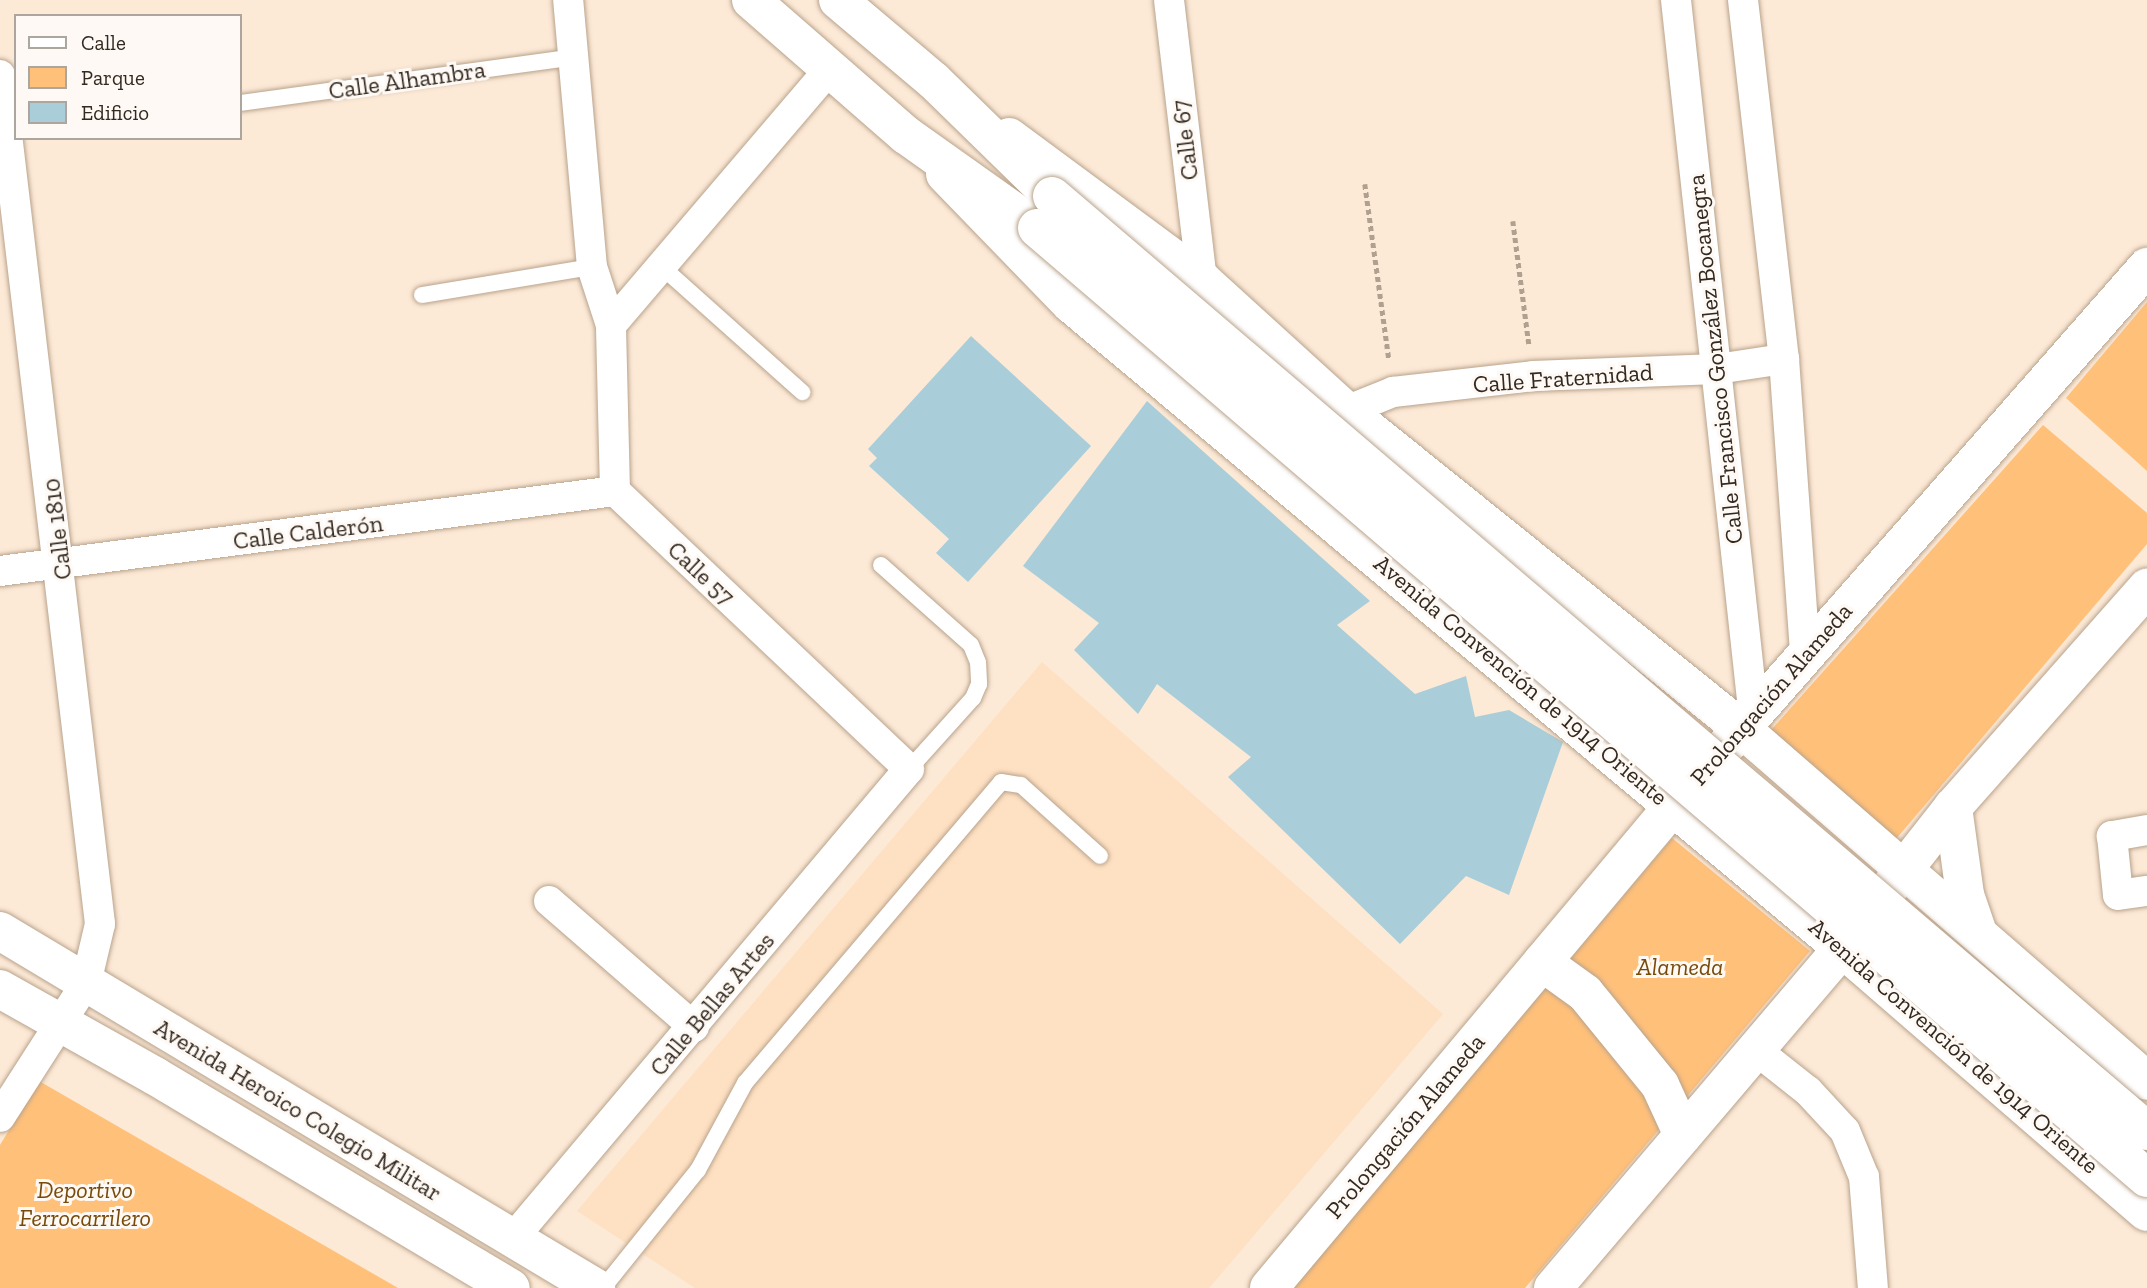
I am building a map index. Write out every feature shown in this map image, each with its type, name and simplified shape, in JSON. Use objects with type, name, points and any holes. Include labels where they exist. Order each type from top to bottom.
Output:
[{"type":"main road","name":"Avenida Convención de 1914 Oriente","points":[[751,0],[906,135],[1071,304],[1842,948],[2147,1212]]},
{"type":"main road","name":"Avenida Convención de 1914 Oriente","points":[[838,0],[934,81],[1202,280],[1346,411],[1613,625],[1748,724],[1902,869],[2147,1081]]},
{"type":"main road","name":"Avenida Convención de 1914 Oriente","points":[[934,81],[1045,212],[2147,1178]]},
{"type":"main road","name":"Avenida Convención de 1914 Oriente","points":[[906,135],[1045,212],[2147,1131]]},
{"type":"main road","name":"Prolongación Alameda","points":[[1269,1288],[1672,806],[1748,724],[1805,654],[2147,267]]},
{"type":"main road","points":[[1553,1288],[1842,948],[1953,807],[2147,588]]},
{"type":"main road","points":[[1535,691],[1549,696],[1583,680],[1612,642],[1613,625]]},
{"type":"main road","points":[[1953,807],[1965,895],[1978,933]]},
{"type":"main road","name":"Avenida Heroico Colegio Militar","points":[[0,931],[596,1288]]},
{"type":"main road","points":[[1542,962],[1585,993],[1627,1044],[1660,1085],[1683,1135]]},
{"type":"main road","points":[[1970,1059],[1971,1042],[1983,1010],[2010,989],[2032,980]]},
{"type":"main road","name":"Avenida Heroico Colegio Militar","points":[[0,989],[58,1024],[155,1076],[511,1288]]},
{"type":"street","points":[[568,0],[592,267],[611,325],[615,491]]},
{"type":"street","name":"Calle 67","points":[[1169,0],[1202,280]]},
{"type":"street","name":"Calle Francisco González Bocanegra","points":[[1676,0],[1717,369],[1748,724]]},
{"type":"street","points":[[1743,0],[1784,359],[1805,654]]},
{"type":"street","points":[[611,325],[831,67]]},
{"type":"street","name":"Calle 1810","points":[[0,75],[61,564],[100,925],[86,984]]},
{"type":"street","name":"Calle Fraternidad","points":[[1346,411],[1393,392],[1533,376],[1717,369],[1784,359]]},
{"type":"street","name":"Calle Calderón","points":[[0,571],[615,491]]},
{"type":"street","name":"Calle 57","points":[[615,491],[909,769]]},
{"type":"street","name":"Calle Bellas Artes","points":[[514,1237],[694,1027],[909,769]]},
{"type":"street","points":[[2147,830],[2112,836],[2118,895],[2147,891]]},
{"type":"street","points":[[549,901],[694,1027]]},
{"type":"street","points":[[0,1117],[86,984]]},
{"type":"street","points":[[1756,1050],[1808,1091],[1845,1131],[1864,1177],[1873,1288]]},
{"type":"lane","name":"Calle Alhambra","points":[[242,103],[575,57]]},
{"type":"lane","points":[[660,265],[802,392]]},
{"type":"lane","points":[[422,295],[592,267]]},
{"type":"lane","points":[[881,565],[971,645],[978,662],[979,684],[973,698],[909,769]]},
{"type":"lane","points":[[603,1288],[698,1170],[744,1083],[1001,782],[1021,785],[1100,856]]},
{"type":"path","points":[[1365,184],[1393,392]]},
{"type":"path","points":[[1513,221],[1533,376]]},
{"type":"shaded area","points":[[1042,662],[1443,1014],[1209,1288],[695,1288],[577,1211]]},
{"type":"green space","points":[[2147,302],[2147,471],[2066,398]]},
{"type":"green space","points":[[2043,425],[2147,513],[2147,544],[1896,839],[1771,730]]},
{"type":"green space","name":"Alameda","points":[[1672,838],[1810,951],[1525,1288],[1293,1288]]},
{"type":"green space","name":"Deportivo Ferrocarrilero","points":[[39,1081],[398,1288],[0,1288],[0,1145]]},
{"type":"building","points":[[971,336],[1091,446],[968,582],[936,553],[949,539],[869,466],[877,458],[868,449]]},
{"type":"building","points":[[1147,401],[1370,601],[1337,625],[1415,694],[1466,676],[1475,717],[1509,710],[1563,742],[1509,895],[1466,876],[1400,944],[1228,777],[1251,757],[1157,684],[1138,714],[1074,650],[1099,623],[1023,566]]}]
